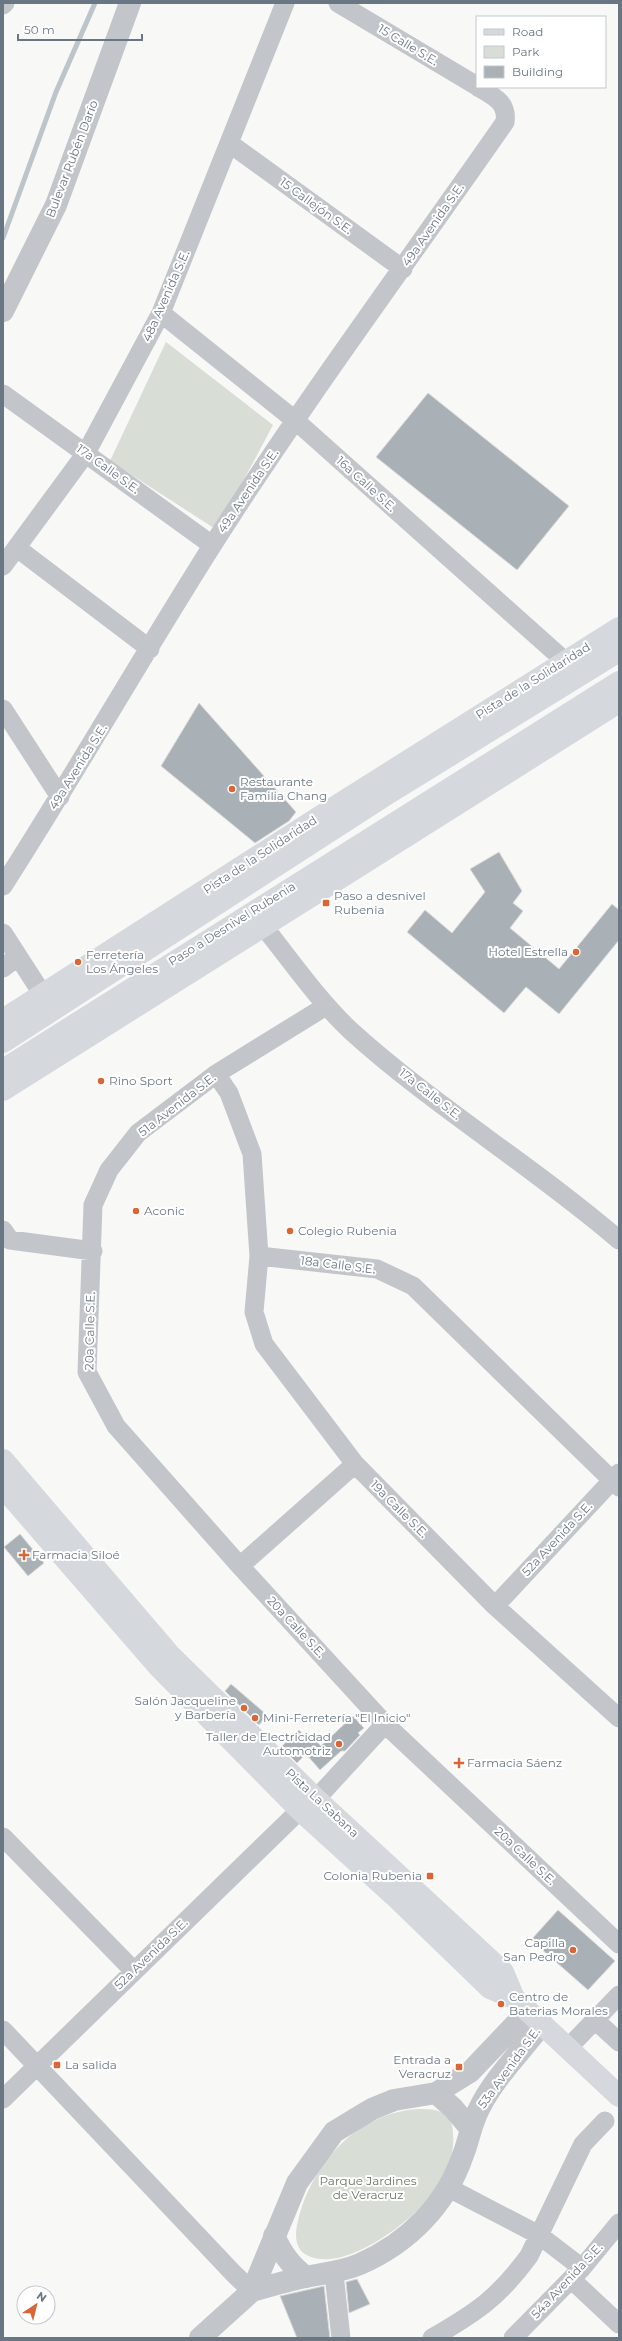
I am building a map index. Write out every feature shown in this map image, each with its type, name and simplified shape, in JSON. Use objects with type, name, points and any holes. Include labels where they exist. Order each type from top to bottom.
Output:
[{"type":"main road","name":"Pista de la Solidaridad","points":[[3,1020],[564,661],[619,628]]},
{"type":"main road","name":"Pista de la Solidaridad","points":[[307,846],[387,794],[619,651]]},
{"type":"main road","name":"Paso a Desnivel Rubenia","points":[[3,1070],[619,682]]},
{"type":"main road","points":[[3,1090],[619,702]]},
{"type":"main road","name":"Paso a Desnivel Rubenia","points":[[3,1042],[307,846]]},
{"type":"main road","name":"Pista La Sabana","points":[[3,1460],[169,1654],[398,1899],[490,1988],[528,2011],[619,2096]]},
{"type":"main road","name":"Pista La Sabana","points":[[3,1487],[159,1667],[308,1804]]},
{"type":"street","name":"Bulevar Rubén Darío","points":[[3,311],[56,205],[130,3]]},
{"type":"street","name":"48a Avenida S.E.","points":[[3,566],[86,453],[161,313],[285,3]]},
{"type":"street","name":"15 Calle S.E.","points":[[338,3],[476,86]]},
{"type":"street","name":"15 Calle S.E.","points":[[480,88],[499,100],[505,108]]},
{"type":"street","name":"49a Avenida S.E.","points":[[3,886],[60,797],[212,545],[296,421],[505,122],[505,108]]},
{"type":"street","name":"15 Callejón S.E.","points":[[229,143],[403,269]]},
{"type":"street","name":"16a Calle S.E.","points":[[161,313],[296,421],[564,661]]},
{"type":"street","name":"17a Calle S.E.","points":[[3,394],[212,545]]},
{"type":"street","points":[[17,548],[150,649]]},
{"type":"street","points":[[3,709],[60,797]]},
{"type":"street","name":"17a Calle S.E.","points":[[264,926],[326,1006],[352,1031],[445,1106],[619,1240]]},
{"type":"street","points":[[3,932],[43,995]]},
{"type":"street","points":[[3,968],[18,956]]},
{"type":"street","name":"51a Avenida S.E.","points":[[93,1251],[93,1205],[110,1170],[138,1133],[216,1074],[326,1006]]},
{"type":"street","points":[[216,1074],[229,1093],[252,1154],[259,1256]]},
{"type":"street","points":[[3,1230],[10,1240],[93,1251]]},
{"type":"street","name":"20a Calle S.E.","points":[[93,1251],[87,1372],[116,1426],[240,1566],[385,1724],[619,1944]]},
{"type":"street","name":"19a Calle S.E.","points":[[259,1256],[254,1312],[264,1344],[355,1464],[495,1606],[619,1718]]},
{"type":"street","name":"18a Calle S.E.","points":[[259,1256],[377,1269],[413,1286],[617,1480]]},
{"type":"street","points":[[240,1566],[355,1464]]},
{"type":"street","name":"52a Avenida S.E.","points":[[495,1606],[617,1480]]},
{"type":"street","name":"52a Avenida S.E.","points":[[3,2099],[36,2065],[308,1804],[385,1724]]},
{"type":"street","points":[[3,1837],[134,1971]]},
{"type":"street","points":[[568,2048],[619,1995]]},
{"type":"street","name":"53a Avenida S.E.","points":[[200,2338],[252,2291],[274,2236],[303,2172],[334,2132],[372,2109],[409,2096],[436,2093],[470,2072],[528,2011]]},
{"type":"street","name":"53a Avenida S.E.","points":[[252,2291],[306,2277],[334,2274],[360,2264],[402,2240],[427,2218],[449,2188],[463,2155],[470,2128],[489,2093],[528,2011]]},
{"type":"street","points":[[595,2020],[619,2042]]},
{"type":"street","points":[[3,2030],[234,2275],[252,2291]]},
{"type":"street","points":[[436,2093],[453,2108],[470,2128]]},
{"type":"street","points":[[432,2338],[477,2312],[500,2292],[529,2256],[583,2144],[605,2121]]},
{"type":"street","points":[[449,2188],[539,2235],[576,2273],[619,2324]]},
{"type":"street","name":"54a Avenida S.E.","points":[[513,2338],[576,2273],[619,2223]]},
{"type":"street","points":[[274,2236],[283,2254],[292,2266],[306,2277]]},
{"type":"street","points":[[334,2274],[341,2338]]},
{"type":"green space","points":[[166,342],[273,425],[217,530],[110,461]]},
{"type":"green space","name":"Parque Jardines de Veracruz","points":[[424,2109],[444,2113],[447,2115],[452,2124],[453,2149],[449,2164],[435,2190],[411,2216],[395,2229],[376,2242],[357,2252],[338,2258],[320,2259],[305,2254],[301,2251],[297,2243],[297,2225],[304,2201],[323,2165],[336,2149],[352,2135],[369,2124],[387,2115],[408,2110]]},
{"type":"building","points":[[428,393],[569,506],[517,570],[376,457]]},
{"type":"building","name":"Restaurante Familia Chang","points":[[199,703],[296,812],[289,821],[255,843],[161,766]]},
{"type":"building","points":[[499,852],[522,891],[513,903],[523,911],[510,928],[559,969],[612,904],[619,910],[619,940],[559,1014],[526,987],[504,1013],[407,932],[425,910],[452,933],[485,892],[470,869]]},
{"type":"building","name":"Farmacia Siloé","points":[[20,1534],[44,1563],[28,1576],[4,1547]]},
{"type":"building","points":[[231,1684],[267,1715],[259,1725],[225,1691]]},
{"type":"building","name":"Taller de Electricidad Automotriz","points":[[353,1716],[364,1728],[358,1733],[360,1735],[345,1751],[341,1751],[320,1770],[306,1754],[297,1763],[281,1747],[299,1730],[308,1740],[311,1736],[321,1746]]},
{"type":"building","name":"Capilla San Pedro","points":[[558,1910],[615,1961],[588,1990],[531,1940]]},
{"type":"building","points":[[357,2279],[370,2304],[349,2313],[346,2282]]},
{"type":"building","points":[[324,2286],[330,2338],[297,2338],[280,2296]]},
{"type":"waterway","points":[[3,238],[56,92],[95,3]]},
{"type":"place","name":"Restaurante Familia Chang","points":[[232,789]]},
{"type":"place","name":"Paso a desnivel Rubenia","points":[[326,903]]},
{"type":"place","name":"Hotel Estrella","points":[[576,952]]},
{"type":"place","name":"Ferretería Los Ángeles","points":[[78,962]]},
{"type":"place","name":"Rino Sport","points":[[101,1081]]},
{"type":"place","name":"Aconic","points":[[136,1211]]},
{"type":"place","name":"Colegio Rubenia","points":[[290,1231]]},
{"type":"place","name":"Farmacia Siloé","points":[[24,1555]]},
{"type":"place","name":"Salón Jacqueline y Barbería","points":[[244,1708]]},
{"type":"place","name":"Mini-Ferretería \"El Inicio\"","points":[[255,1718]]},
{"type":"place","name":"Taller de Electricidad Automotriz","points":[[339,1744]]},
{"type":"place","name":"Farmacia Sáenz","points":[[459,1763]]},
{"type":"place","name":"Colonia Rubenia","points":[[430,1876]]},
{"type":"place","name":"Capilla San Pedro","points":[[573,1950]]},
{"type":"place","name":"Centro de Baterias Morales","points":[[501,2004]]},
{"type":"place","name":"La salida","points":[[57,2065]]},
{"type":"place","name":"Entrada a Veracruz","points":[[459,2067]]}]
